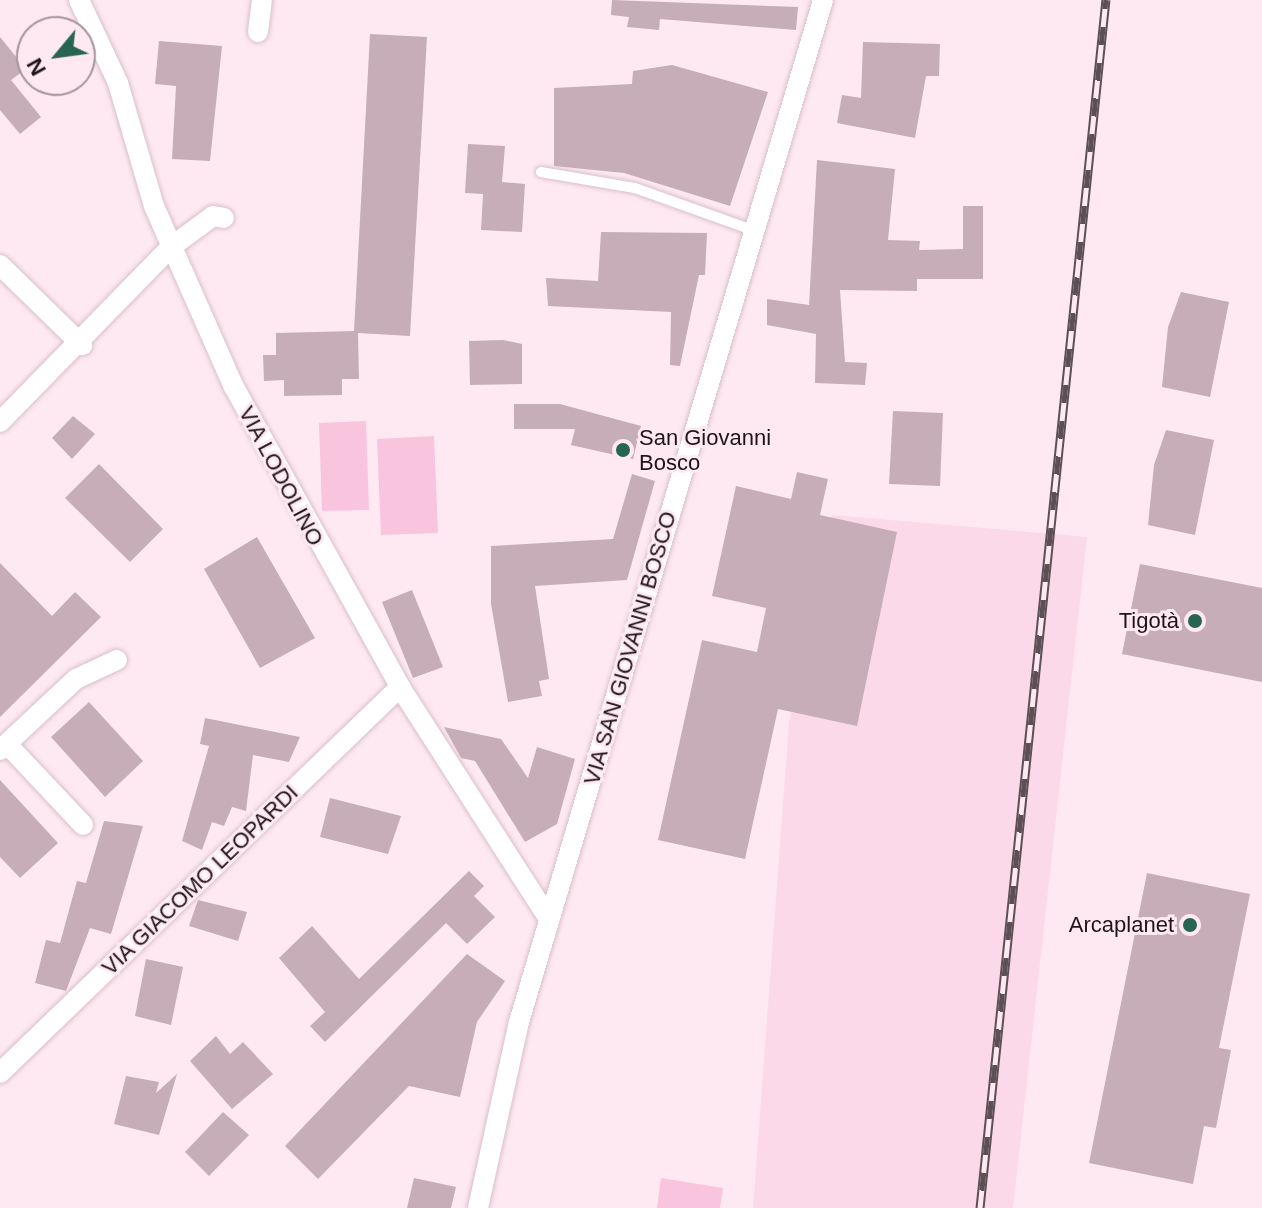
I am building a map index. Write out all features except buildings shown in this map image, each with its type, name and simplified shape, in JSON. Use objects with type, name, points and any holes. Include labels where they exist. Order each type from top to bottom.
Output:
[{"type":"street","name":"VIA LODOLINO","points":[[79,0],[118,83],[171,247],[248,414],[400,687],[549,919]]},
{"type":"street","points":[[258,32],[262,0]]},
{"type":"street","name":"VIA SAN GIOVANNI BOSCO","points":[[478,1208],[549,919],[823,0]]},
{"type":"street","points":[[0,422],[82,345],[171,247],[213,216],[224,218]]},
{"type":"street","points":[[0,265],[82,345]]},
{"type":"street","points":[[83,825],[4,747],[76,679],[117,660]]},
{"type":"street","name":"VIA GIACOMO LEOPARDI","points":[[0,1073],[400,687]]},
{"type":"lane","points":[[541,172],[635,188],[752,230]]},
{"type":"shaded area","points":[[366,421],[369,510],[322,511],[319,423]]},
{"type":"shaded area","points":[[434,436],[438,533],[381,535],[377,439]]},
{"type":"shaded area","points":[[832,515],[1087,537],[1013,1208],[753,1208],[789,723]]},
{"type":"shaded area","points":[[661,1178],[723,1188],[720,1208],[657,1208]]},
{"type":"railway","points":[[980,1208],[1106,0]]},
{"type":"place","name":"San Giovanni Bosco","points":[[623,450]]},
{"type":"place","name":"Tigotà","points":[[1195,621]]},
{"type":"place","name":"Arcaplanet","points":[[1190,925]]}]
